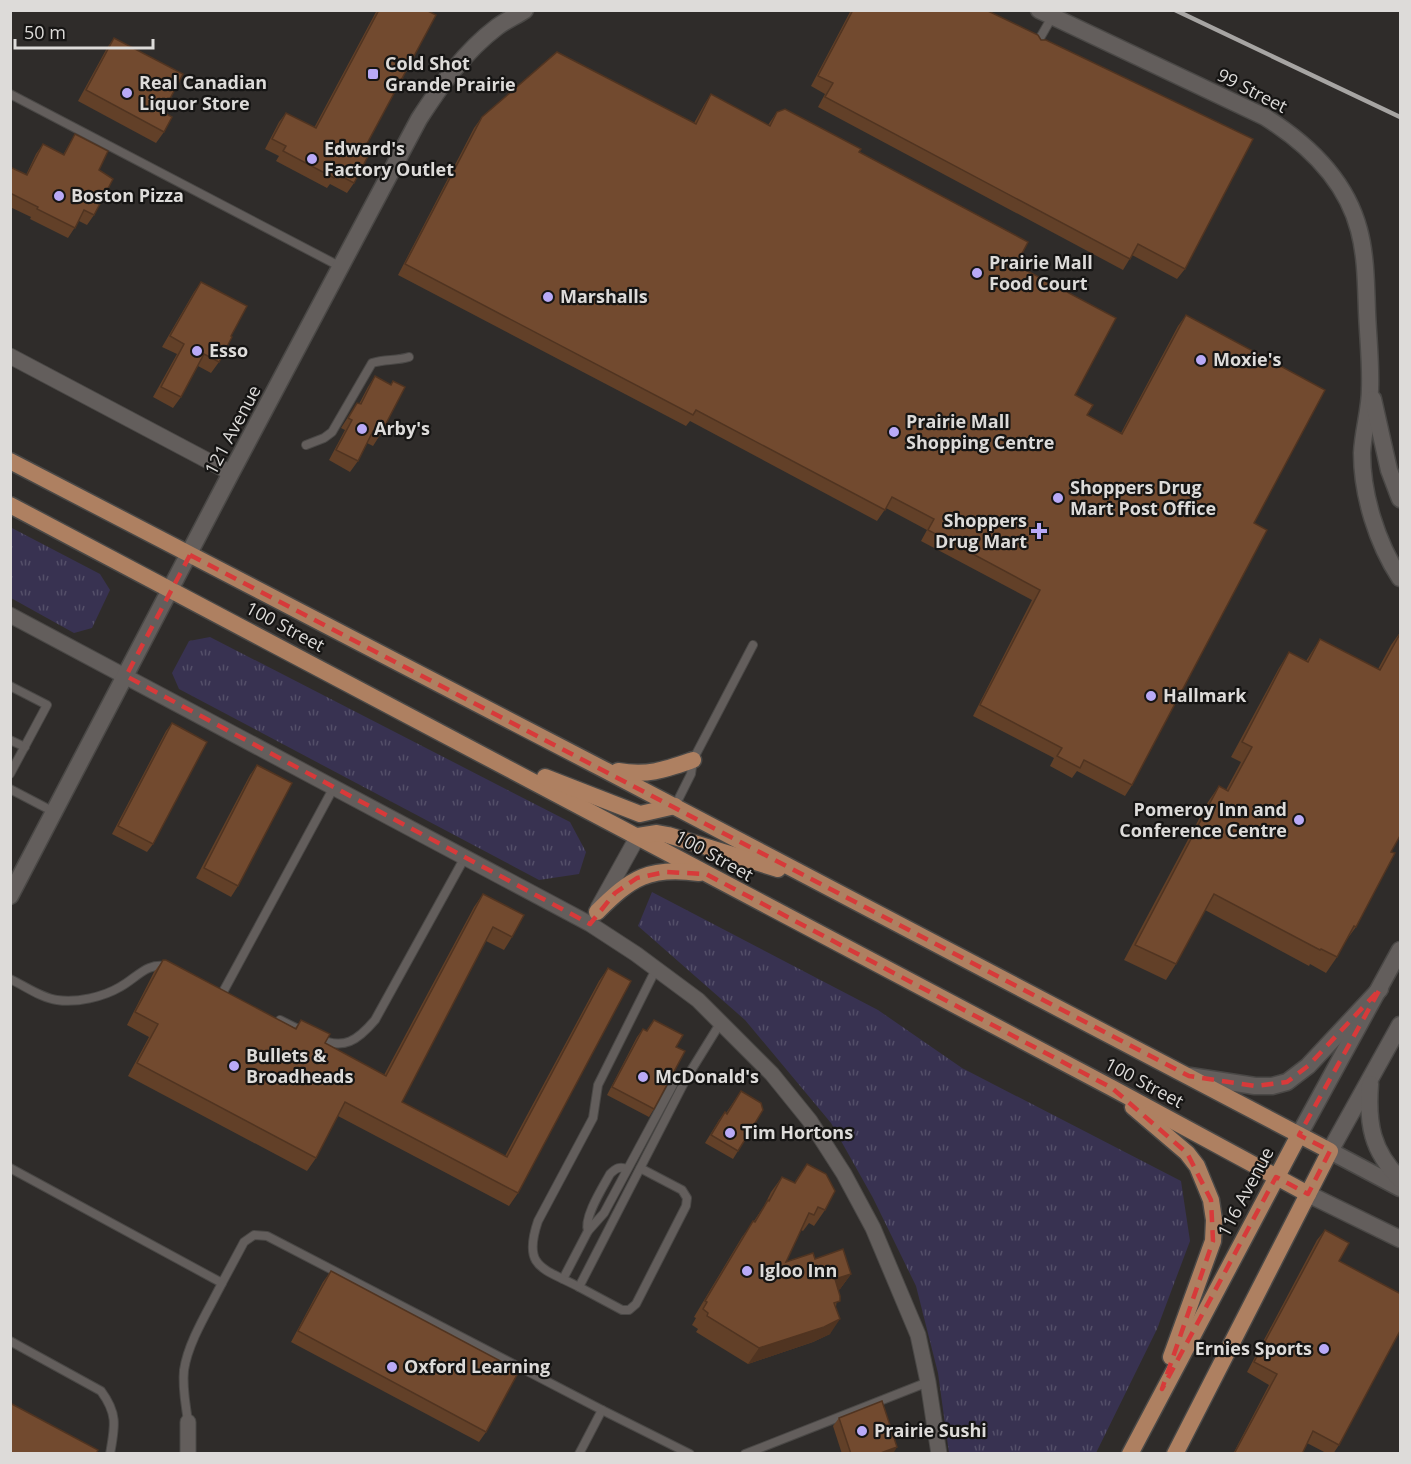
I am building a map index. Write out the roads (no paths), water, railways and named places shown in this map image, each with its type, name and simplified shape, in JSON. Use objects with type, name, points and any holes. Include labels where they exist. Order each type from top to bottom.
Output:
[{"type":"main road","name":"100 Street","points":[[10,461],[675,806],[1330,1151]]},
{"type":"main road","name":"100 Street","points":[[10,504],[1308,1194]]},
{"type":"main road","points":[[480,753],[640,814],[675,806]]},
{"type":"main road","points":[[603,769],[639,774],[674,767],[693,760]]},
{"type":"main road","points":[[638,836],[657,833],[668,835],[816,881]]},
{"type":"main road","points":[[593,918],[626,884],[637,878],[665,872],[686,871],[706,874]]},
{"type":"main road","points":[[1112,1088],[1187,1153],[1197,1166],[1211,1200],[1213,1241],[1177,1336],[1162,1389]]},
{"type":"main road","name":"116 Avenue","points":[[1130,1454],[1162,1389],[1299,1135]]},
{"type":"main road","points":[[1174,1454],[1330,1151]]},
{"type":"street","name":"121 Avenue","points":[[10,896],[419,119],[445,80],[471,51],[498,27],[525,10]]},
{"type":"street","name":"99 Street","points":[[1045,14],[1265,117],[1292,134],[1343,188],[1360,231],[1365,269],[1370,390],[1362,452],[1364,477],[1370,507],[1381,540],[1401,578]]},
{"type":"street","points":[[10,356],[231,473]]},
{"type":"street","name":"99 Street","points":[[1370,390],[1389,470],[1401,499]]},
{"type":"street","points":[[10,615],[465,857],[593,918],[698,1000],[772,1074],[810,1121],[844,1174],[873,1228],[918,1335],[939,1454]]},
{"type":"street","points":[[593,918],[638,836]]},
{"type":"street","name":"116 Avenue","points":[[1299,1135],[1401,950]]},
{"type":"street","points":[[1189,1076],[1255,1086],[1272,1086],[1287,1082],[1308,1066],[1380,989]]},
{"type":"street","points":[[1330,1151],[1401,1025]]},
{"type":"street","points":[[1370,1080],[1368,1112],[1372,1135],[1381,1156],[1401,1179]]},
{"type":"street","name":"100 Street","points":[[1330,1151],[1401,1188]]},
{"type":"street","name":"100 Street","points":[[1308,1194],[1401,1239]]},
{"type":"street","points":[[188,1422],[188,1454]]},
{"type":"lane","points":[[1036,45],[1045,14]]},
{"type":"lane","points":[[10,94],[342,267]]},
{"type":"lane","points":[[306,445],[332,432],[372,363],[381,360],[395,361],[408,357]]},
{"type":"lane","points":[[675,806],[691,774],[693,760],[753,645]]},
{"type":"lane","points":[[10,686],[47,705],[10,774]]},
{"type":"lane","points":[[10,740],[25,747]]},
{"type":"lane","points":[[223,992],[334,787]]},
{"type":"lane","points":[[10,789],[55,813]]},
{"type":"lane","points":[[274,1017],[325,1042],[336,1044],[355,1040],[375,1020],[465,857]]},
{"type":"lane","points":[[10,979],[44,996],[57,1000],[75,1001],[109,993],[123,986],[143,969],[162,965],[177,969]]},
{"type":"lane","points":[[640,1168],[682,1190],[687,1197],[686,1206],[636,1304],[629,1310],[622,1310],[540,1267],[534,1260],[532,1238],[538,1221],[593,1118],[598,1085],[656,969]]},
{"type":"lane","points":[[214,988],[234,997]]},
{"type":"lane","points":[[579,1287],[687,1077],[721,1022]]},
{"type":"lane","points":[[563,1279],[588,1231],[604,1213],[676,1079],[680,1076],[687,1077]]},
{"type":"lane","points":[[10,1168],[222,1283]]},
{"type":"lane","points":[[588,1231],[586,1226],[590,1214],[610,1174],[616,1168],[627,1169]]},
{"type":"lane","points":[[188,1422],[184,1393],[184,1371],[188,1352],[244,1242],[254,1235],[267,1236],[690,1454]]},
{"type":"lane","points":[[10,1341],[102,1390],[111,1405],[115,1421],[110,1454]]},
{"type":"lane","points":[[745,1454],[928,1382]]},
{"type":"lane","points":[[579,1454],[602,1410]]},
{"type":"railway","points":[[1175,10],[1400,117]]},
{"type":"place","name":"Cold Shot Grande Prairie","points":[[373,74]]},
{"type":"place","name":"Real Canadian Liquor Store","points":[[127,93]]},
{"type":"place","name":"Edward's Factory Outlet","points":[[312,159]]},
{"type":"place","name":"Boston Pizza","points":[[59,196]]},
{"type":"place","name":"Prairie Mall Food Court","points":[[977,273]]},
{"type":"place","name":"Marshalls","points":[[548,297]]},
{"type":"place","name":"Esso","points":[[197,351]]},
{"type":"place","name":"Moxie's","points":[[1201,360]]},
{"type":"place","name":"Arby's","points":[[362,429]]},
{"type":"place","name":"Prairie Mall Shopping Centre","points":[[894,432]]},
{"type":"place","name":"Shoppers Drug Mart Post Office","points":[[1058,498]]},
{"type":"place","name":"Shoppers Drug Mart","points":[[1039,531]]},
{"type":"place","name":"Hallmark","points":[[1151,696]]},
{"type":"place","name":"Pomeroy Inn and Conference Centre","points":[[1299,820]]},
{"type":"place","name":"Bullets & Broadheads","points":[[234,1066]]},
{"type":"place","name":"McDonald's","points":[[643,1077]]},
{"type":"place","name":"Tim Hortons","points":[[730,1133]]},
{"type":"place","name":"Igloo Inn","points":[[747,1271]]},
{"type":"place","name":"Ernies Sports","points":[[1324,1349]]},
{"type":"place","name":"Oxford Learning","points":[[392,1367]]},
{"type":"place","name":"Prairie Sushi","points":[[862,1431]]}]
